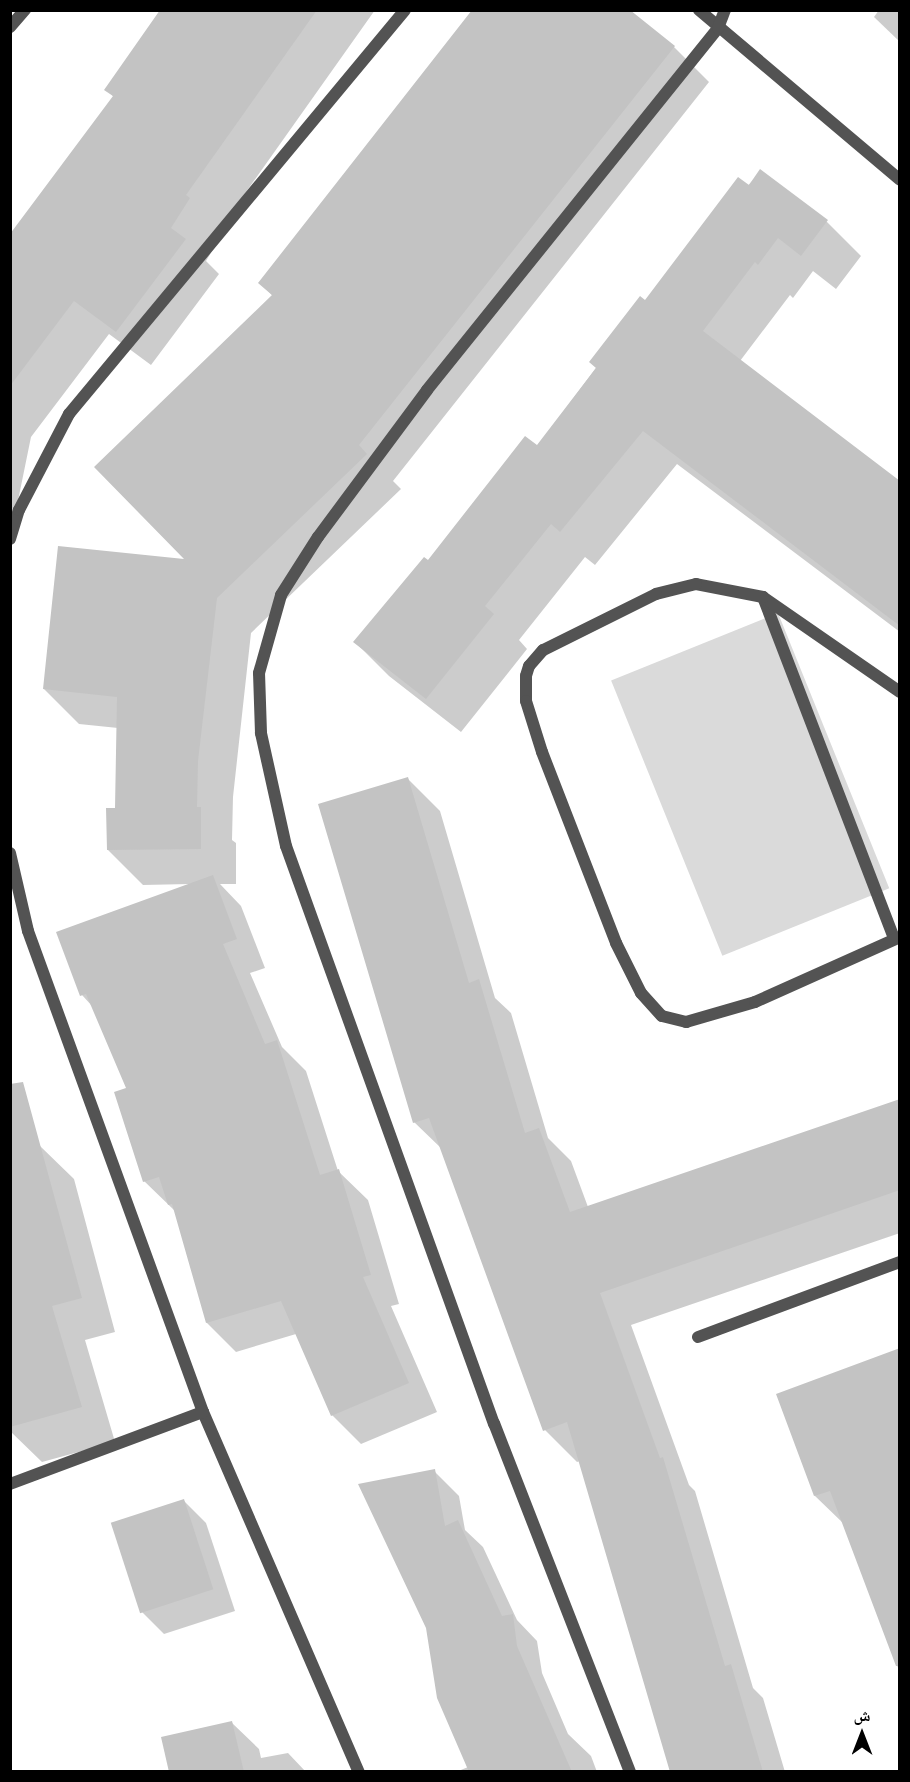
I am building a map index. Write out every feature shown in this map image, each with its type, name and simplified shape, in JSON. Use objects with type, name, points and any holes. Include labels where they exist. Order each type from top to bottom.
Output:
[{"type":"street","points":[[10,27],[25,10]]},
{"type":"street","points":[[10,539],[19,510],[69,414],[405,10]]},
{"type":"street","points":[[699,10],[900,180]]},
{"type":"street","points":[[630,1772],[494,1424],[286,846],[261,733],[259,673],[281,595],[318,537],[427,390],[718,28],[725,10]]},
{"type":"street","points":[[763,597],[897,938],[755,1002],[686,1022],[662,1016],[641,993],[616,944],[546,763],[526,700],[529,666],[543,650],[657,594],[696,584],[763,597],[900,692]]},
{"type":"street","points":[[10,853],[28,931],[203,1412],[359,1772]]},
{"type":"street","points":[[698,1337],[900,1262]]},
{"type":"street","points":[[10,1484],[203,1412]]},
{"type":"shaded area","points":[[778,613],[889,888],[722,956],[611,680]]},
{"type":"building","points":[[160,10],[317,10],[186,195],[190,198],[171,228],[186,239],[116,332],[74,301],[10,386],[10,234],[113,96],[104,90]]},
{"type":"building","points":[[472,10],[630,10],[675,46],[359,445],[367,454],[217,598],[198,761],[197,807],[201,807],[201,849],[107,850],[106,808],[115,808],[117,697],[43,689],[58,546],[184,559],[94,467],[272,295],[258,283]]},
{"type":"building","points":[[760,169],[828,220],[801,256],[778,238],[758,265],[755,262],[703,331],[900,481],[900,626],[643,431],[560,532],[551,524],[485,606],[494,614],[426,699],[353,642],[424,557],[428,560],[525,436],[537,445],[596,368],[589,362],[640,296],[645,300],[738,177],[749,185]]},
{"type":"building","points":[[408,777],[469,983],[479,979],[525,1133],[539,1128],[570,1212],[900,1099],[900,1190],[600,1293],[660,1458],[663,1457],[725,1666],[731,1664],[763,1772],[670,1772],[567,1422],[543,1431],[429,1118],[413,1123],[318,804]]},
{"type":"building","points":[[213,875],[237,939],[223,944],[265,1044],[277,1040],[320,1175],[339,1169],[371,1275],[363,1277],[409,1383],[331,1416],[281,1301],[206,1323],[172,1204],[168,1205],[159,1177],[143,1182],[114,1092],[126,1088],[86,994],[80,996],[56,932]]},
{"type":"building","points":[[23,1082],[82,1298],[52,1306],[82,1407],[10,1427],[10,1084]]},
{"type":"building","points":[[900,1348],[900,1666],[896,1666],[830,1491],[814,1496],[776,1394]]},
{"type":"building","points":[[435,1469],[445,1526],[458,1520],[502,1616],[513,1614],[517,1646],[572,1772],[469,1772],[437,1698],[426,1628],[358,1484]]},
{"type":"building","points":[[184,1499],[213,1589],[140,1613],[111,1523]]},
{"type":"building","points":[[232,1721],[244,1772],[169,1772],[161,1737]]}]
